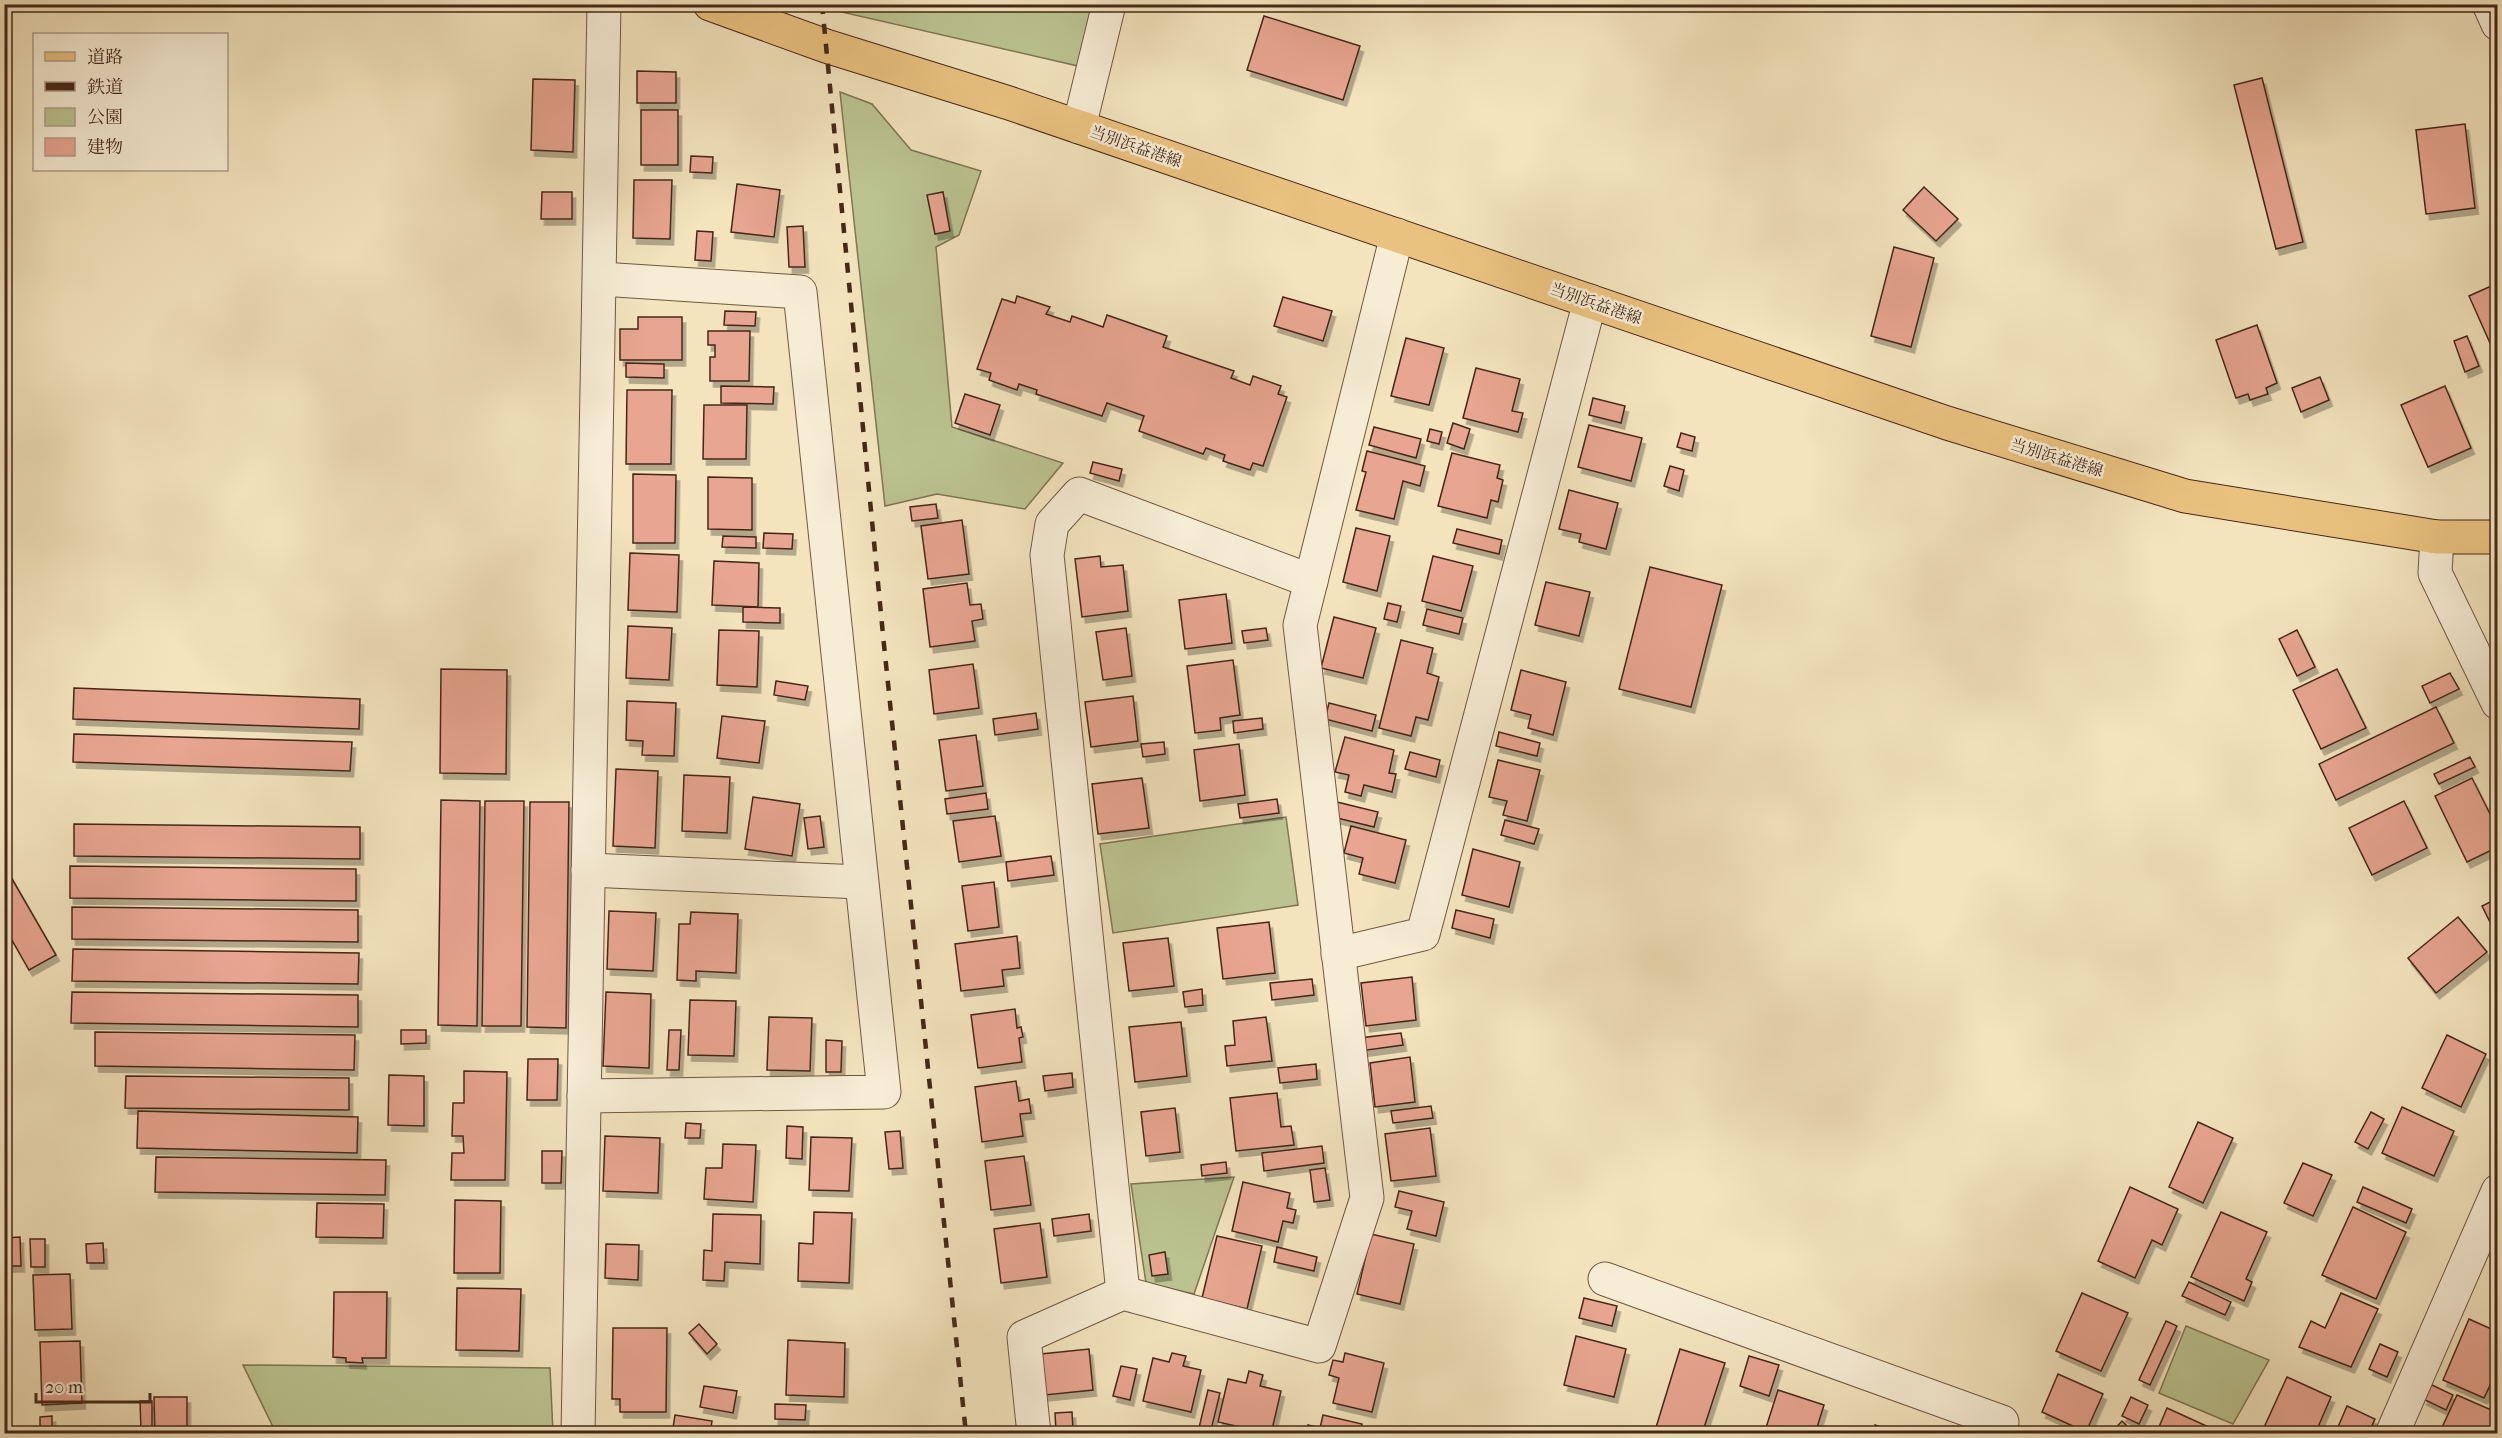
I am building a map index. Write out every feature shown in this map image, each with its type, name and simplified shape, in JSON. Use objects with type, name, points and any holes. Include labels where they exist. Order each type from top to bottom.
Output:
[{"type":"main road","name":"当別浜益港線","points":[[710,4],[826,46],[1079,127],[1947,423],[2185,496],[2437,537],[2498,537]]},
{"type":"street","points":[[578,1434],[601,279],[604,4]]},
{"type":"street","points":[[1079,127],[1109,4]]},
{"type":"street","points":[[2489,4],[2498,24]]},
{"type":"street","points":[[1034,1434],[1024,1337],[1123,1293],[1319,1346],[1367,1198],[1300,625],[1397,235]]},
{"type":"street","points":[[584,1096],[884,1092],[800,292],[601,279]]},
{"type":"street","points":[[1338,954],[1423,934],[1590,301]]},
{"type":"street","points":[[1123,1293],[1047,555],[1052,524],[1079,494],[1311,582]]},
{"type":"street","points":[[2437,537],[2435,573],[2498,703]]},
{"type":"street","points":[[588,870],[861,882]]},
{"type":"street","points":[[2392,1434],[2498,1191]]},
{"type":"street","points":[[1605,1279],[2002,1422],[1998,1434]]},
{"type":"green space","points":[[837,5],[1093,5],[1078,66],[837,11]]},
{"type":"green space","points":[[840,92],[872,104],[911,150],[981,171],[959,235],[936,247],[952,427],[1063,463],[1025,509],[937,494],[885,506]]},
{"type":"green space","points":[[1286,817],[1298,905],[1113,933],[1100,844]]},
{"type":"green space","points":[[1234,1177],[1194,1294],[1146,1283],[1131,1184]]},
{"type":"green space","points":[[2186,1326],[2269,1360],[2233,1424],[2159,1393]]},
{"type":"green space","points":[[243,1365],[550,1368],[553,1433],[276,1433]]},
{"type":"building","points":[[1264,16],[1360,46],[1343,100],[1247,70]]},
{"type":"building","points":[[637,71],[676,72],[676,103],[637,103]]},
{"type":"building","points":[[2262,78],[2303,242],[2276,249],[2234,85]]},
{"type":"building","points":[[533,79],[575,80],[573,152],[531,150]]},
{"type":"building","points":[[641,110],[678,110],[678,165],[641,165]]},
{"type":"building","points":[[2465,124],[2475,208],[2426,214],[2416,130]]},
{"type":"building","points":[[691,156],[713,157],[712,173],[690,172]]},
{"type":"building","points":[[634,180],[672,180],[670,239],[633,238]]},
{"type":"building","points":[[737,184],[780,190],[774,237],[731,232]]},
{"type":"building","points":[[1924,187],[1958,219],[1936,241],[1903,210]]},
{"type":"building","points":[[542,192],[572,192],[572,219],[541,219]]},
{"type":"building","points":[[943,192],[950,231],[935,234],[927,195]]},
{"type":"building","points":[[803,226],[805,267],[789,267],[787,227]]},
{"type":"building","points":[[697,231],[713,232],[711,261],[695,260]]},
{"type":"building","points":[[1894,247],[1934,258],[1911,347],[1871,336]]},
{"type":"building","points":[[2498,283],[2498,340],[2490,343],[2469,296]]},
{"type":"building","points":[[1017,296],[1050,307],[1046,314],[1070,322],[1072,316],[1103,327],[1107,315],[1167,336],[1163,347],[1234,371],[1231,378],[1250,385],[1253,376],[1281,386],[1278,394],[1287,397],[1263,466],[1253,463],[1250,470],[1223,461],[1225,455],[1206,448],[1203,454],[1139,431],[1144,416],[1107,403],[1102,416],[1036,394],[1037,390],[1019,384],[1017,390],[989,380],[991,373],[977,369],[1002,299],[1015,303]]},
{"type":"building","points":[[1283,297],[1332,311],[1323,341],[1274,326]]},
{"type":"building","points":[[725,311],[756,312],[755,326],[724,325]]},
{"type":"building","points":[[638,317],[682,317],[682,360],[620,360],[620,329],[638,329]]},
{"type":"building","points":[[2257,325],[2277,383],[2266,388],[2268,394],[2250,400],[2248,394],[2236,398],[2216,340]]},
{"type":"building","points":[[708,331],[750,331],[749,381],[710,381],[710,357],[715,357],[715,345],[708,345]]},
{"type":"building","points":[[2467,336],[2479,366],[2465,372],[2454,341]]},
{"type":"building","points":[[1406,338],[1444,348],[1429,405],[1391,396]]},
{"type":"building","points":[[626,363],[664,364],[664,378],[626,377]]},
{"type":"building","points":[[1476,368],[1520,379],[1512,411],[1523,413],[1518,432],[1463,418]]},
{"type":"building","points":[[2320,377],[2329,400],[2301,412],[2292,388]]},
{"type":"building","points":[[721,386],[774,387],[773,404],[721,403]]},
{"type":"building","points":[[2445,386],[2471,448],[2428,467],[2401,405]]},
{"type":"building","points":[[627,390],[672,390],[671,464],[626,464]]},
{"type":"building","points":[[965,394],[1000,405],[990,435],[955,423]]},
{"type":"building","points":[[1593,398],[1625,406],[1621,423],[1589,415]]},
{"type":"building","points":[[704,405],[747,405],[746,459],[703,459]]},
{"type":"building","points":[[1453,423],[1470,429],[1464,449],[1447,443]]},
{"type":"building","points":[[1589,425],[1642,438],[1631,481],[1578,467]]},
{"type":"building","points":[[1374,427],[1421,439],[1416,458],[1369,445]]},
{"type":"building","points":[[1430,429],[1442,432],[1439,444],[1427,441]]},
{"type":"building","points":[[1681,433],[1695,437],[1692,451],[1677,447]]},
{"type":"building","points":[[1367,451],[1425,466],[1420,486],[1403,481],[1394,519],[1356,510],[1366,472],[1362,471]]},
{"type":"building","points":[[1452,453],[1500,465],[1497,478],[1503,480],[1498,502],[1491,500],[1487,518],[1438,506]]},
{"type":"building","points":[[1093,462],[1122,469],[1119,481],[1090,473]]},
{"type":"building","points":[[1670,466],[1684,470],[1679,491],[1664,486]]},
{"type":"building","points":[[633,474],[676,475],[675,543],[633,543]]},
{"type":"building","points":[[708,477],[752,478],[752,530],[708,529]]},
{"type":"building","points":[[1569,490],[1618,503],[1606,549],[1579,542],[1581,534],[1559,529]]},
{"type":"building","points":[[936,504],[938,518],[912,521],[910,507]]},
{"type":"building","points":[[962,520],[969,574],[928,579],[921,526]]},
{"type":"building","points":[[1356,528],[1390,536],[1377,591],[1343,582]]},
{"type":"building","points":[[1457,529],[1502,540],[1499,554],[1453,543]]},
{"type":"building","points":[[764,533],[793,534],[792,549],[763,548]]},
{"type":"building","points":[[723,536],[756,537],[756,548],[722,547]]},
{"type":"building","points":[[630,553],[679,555],[677,612],[628,610]]},
{"type":"building","points":[[1100,556],[1101,567],[1123,565],[1128,611],[1082,617],[1075,559]]},
{"type":"building","points":[[1433,556],[1473,566],[1461,611],[1422,601]]},
{"type":"building","points":[[714,561],[759,563],[758,607],[712,605]]},
{"type":"building","points":[[1650,567],[1722,585],[1691,707],[1619,689]]},
{"type":"building","points":[[1546,582],[1590,592],[1579,636],[1535,625]]},
{"type":"building","points":[[967,583],[970,605],[981,604],[983,619],[972,621],[975,641],[930,647],[923,589]]},
{"type":"building","points":[[1226,594],[1232,643],[1185,649],[1179,600]]},
{"type":"building","points":[[1388,603],[1401,606],[1397,622],[1384,619]]},
{"type":"building","points":[[743,607],[780,608],[780,623],[743,622]]},
{"type":"building","points":[[1427,609],[1463,618],[1459,634],[1423,625]]},
{"type":"building","points":[[1334,617],[1376,628],[1363,678],[1321,668]]},
{"type":"building","points":[[628,626],[672,628],[669,680],[626,678]]},
{"type":"building","points":[[1126,628],[1132,676],[1103,680],[1096,632]]},
{"type":"building","points":[[1266,628],[1268,640],[1244,643],[1242,631]]},
{"type":"building","points":[[719,630],[759,631],[757,687],[717,685]]},
{"type":"building","points":[[2297,630],[2315,667],[2297,676],[2279,639]]},
{"type":"building","points":[[1401,640],[1433,648],[1427,673],[1439,677],[1428,720],[1416,717],[1411,736],[1379,728]]},
{"type":"building","points":[[1233,660],[1240,715],[1220,718],[1221,730],[1195,733],[1187,666]]},
{"type":"building","points":[[973,664],[979,708],[934,714],[929,670]]},
{"type":"building","points":[[441,669],[507,670],[506,774],[440,773]]},
{"type":"building","points":[[2337,669],[2366,728],[2321,749],[2293,690]]},
{"type":"building","points":[[1521,670],[1566,682],[1553,735],[1528,728],[1531,715],[1511,710]]},
{"type":"building","points":[[2450,673],[2459,689],[2430,703],[2422,686]]},
{"type":"building","points":[[776,681],[808,686],[805,700],[774,695]]},
{"type":"building","points":[[74,688],[360,699],[359,729],[73,719]]},
{"type":"building","points":[[1133,696],[1138,741],[1091,747],[1085,702]]},
{"type":"building","points":[[627,701],[676,703],[674,756],[642,755],[643,741],[626,740]]},
{"type":"building","points":[[1329,703],[1376,715],[1372,731],[1325,719]]},
{"type":"building","points":[[2436,707],[2454,743],[2336,800],[2319,764]]},
{"type":"building","points":[[1036,713],[1038,729],[995,735],[993,719]]},
{"type":"building","points":[[722,716],[765,721],[759,763],[717,758]]},
{"type":"building","points":[[1262,718],[1263,729],[1234,733],[1233,721]]},
{"type":"building","points":[[1499,732],[1540,743],[1537,756],[1496,746]]},
{"type":"building","points":[[74,734],[352,742],[350,771],[73,762]]},
{"type":"building","points":[[976,735],[983,786],[946,791],[939,740]]},
{"type":"building","points":[[1345,737],[1394,750],[1389,773],[1396,774],[1392,792],[1364,785],[1361,796],[1345,792],[1349,775],[1335,772]]},
{"type":"building","points":[[1164,742],[1165,754],[1143,757],[1141,744]]},
{"type":"building","points":[[1239,744],[1245,795],[1200,801],[1194,750]]},
{"type":"building","points":[[1410,752],[1440,760],[1436,777],[1405,769]]},
{"type":"building","points":[[2470,757],[2475,767],[2439,784],[2434,774]]},
{"type":"building","points":[[1498,760],[1540,770],[1527,821],[1503,815],[1507,801],[1489,797]]},
{"type":"building","points":[[616,769],[658,771],[655,848],[613,846]]},
{"type":"building","points":[[684,775],[730,777],[727,833],[682,831]]},
{"type":"building","points":[[1142,778],[1149,828],[1098,834],[1092,784]]},
{"type":"building","points":[[2472,778],[2498,830],[2498,847],[2467,862],[2435,796]]},
{"type":"building","points":[[986,793],[988,809],[947,814],[945,799]]},
{"type":"building","points":[[753,797],[800,804],[792,856],[745,849]]},
{"type":"building","points":[[1277,799],[1279,813],[1240,818],[1238,804]]},
{"type":"building","points":[[441,800],[480,801],[477,1026],[438,1025]]},
{"type":"building","points":[[485,801],[524,801],[521,1026],[482,1026]]},
{"type":"building","points":[[2404,801],[2427,848],[2372,875],[2349,828]]},
{"type":"building","points":[[530,802],[569,802],[566,1028],[527,1027]]},
{"type":"building","points":[[1337,802],[1378,812],[1374,827],[1333,817]]},
{"type":"building","points":[[820,816],[824,847],[808,849],[804,818]]},
{"type":"building","points":[[995,816],[1001,856],[959,862],[953,821]]},
{"type":"building","points":[[1505,820],[1539,829],[1534,844],[1501,835]]},
{"type":"building","points":[[74,824],[360,827],[360,859],[74,856]]},
{"type":"building","points":[[1351,826],[1406,840],[1395,883],[1359,874],[1363,858],[1344,853]]},
{"type":"building","points":[[1473,849],[1520,862],[1509,907],[1462,895]]},
{"type":"building","points":[[1051,856],[1054,875],[1008,881],[1006,862]]},
{"type":"building","points":[[4,865],[56,955],[29,970],[4,926]]},
{"type":"building","points":[[70,866],[356,869],[356,901],[70,898]]},
{"type":"building","points":[[994,882],[999,927],[968,931],[962,886]]},
{"type":"building","points":[[2498,898],[2498,938],[2482,906]]},
{"type":"building","points":[[72,907],[358,910],[358,942],[72,939]]},
{"type":"building","points":[[1456,910],[1494,919],[1490,938],[1452,928]]},
{"type":"building","points":[[609,911],[656,913],[653,971],[607,969]]},
{"type":"building","points":[[691,912],[738,914],[736,973],[696,971],[696,981],[677,980],[679,924],[690,924]]},
{"type":"building","points":[[2458,917],[2487,952],[2436,993],[2408,958]]},
{"type":"building","points":[[1269,922],[1275,973],[1223,979],[1217,928]]},
{"type":"building","points":[[1017,936],[1020,968],[1002,970],[1004,986],[961,991],[955,944]]},
{"type":"building","points":[[1168,938],[1174,986],[1129,991],[1123,943]]},
{"type":"building","points":[[73,949],[359,953],[358,984],[72,981]]},
{"type":"building","points":[[1412,977],[1416,1020],[1366,1026],[1361,983]]},
{"type":"building","points":[[1312,979],[1314,995],[1272,1000],[1270,983]]},
{"type":"building","points":[[1202,989],[1203,1005],[1185,1007],[1183,992]]},
{"type":"building","points":[[72,992],[358,995],[358,1027],[71,1023]]},
{"type":"building","points":[[606,992],[651,994],[649,1068],[603,1066]]},
{"type":"building","points":[[690,1000],[736,1001],[734,1056],[688,1055]]},
{"type":"building","points":[[1015,1009],[1017,1028],[1021,1027],[1023,1037],[1019,1038],[1022,1062],[978,1068],[971,1015]]},
{"type":"building","points":[[769,1017],[812,1018],[810,1071],[767,1070]]},
{"type":"building","points":[[1266,1017],[1272,1061],[1227,1066],[1225,1046],[1235,1045],[1233,1021]]},
{"type":"building","points":[[1181,1022],[1187,1076],[1135,1082],[1129,1027]]},
{"type":"building","points":[[401,1030],[426,1030],[426,1043],[401,1044]]},
{"type":"building","points":[[669,1030],[681,1030],[679,1070],[667,1070]]},
{"type":"building","points":[[95,1032],[355,1035],[354,1070],[95,1066]]},
{"type":"building","points":[[1401,1033],[1403,1045],[1360,1051],[1359,1038]]},
{"type":"building","points":[[2447,1035],[2486,1054],[2461,1107],[2422,1088]]},
{"type":"building","points":[[826,1040],[842,1041],[841,1072],[826,1072]]},
{"type":"building","points":[[1410,1057],[1415,1102],[1375,1107],[1370,1063]]},
{"type":"building","points":[[528,1059],[558,1059],[557,1100],[527,1100]]},
{"type":"building","points":[[1316,1064],[1317,1079],[1280,1083],[1278,1068]]},
{"type":"building","points":[[464,1071],[507,1072],[505,1180],[451,1180],[452,1153],[464,1153],[463,1136],[452,1136],[453,1103],[464,1103]]},
{"type":"building","points":[[1072,1073],[1073,1087],[1045,1091],[1043,1076]]},
{"type":"building","points":[[389,1075],[424,1076],[424,1126],[388,1125]]},
{"type":"building","points":[[126,1076],[349,1078],[349,1110],[125,1108]]},
{"type":"building","points":[[1016,1081],[1019,1101],[1029,1099],[1031,1113],[1020,1114],[1023,1136],[982,1142],[975,1087]]},
{"type":"building","points":[[1277,1093],[1281,1127],[1291,1126],[1294,1145],[1236,1151],[1230,1098]]},
{"type":"building","points":[[1431,1106],[1433,1118],[1393,1123],[1391,1111]]},
{"type":"building","points":[[2402,1107],[2454,1131],[2434,1176],[2382,1153]]},
{"type":"building","points":[[1175,1108],[1180,1152],[1146,1156],[1141,1112]]},
{"type":"building","points":[[138,1111],[358,1117],[357,1153],[137,1148]]},
{"type":"building","points":[[2371,1112],[2384,1119],[2368,1149],[2355,1142]]},
{"type":"building","points":[[2198,1122],[2233,1138],[2203,1203],[2169,1187]]},
{"type":"building","points":[[686,1123],[701,1124],[700,1138],[685,1138]]},
{"type":"building","points":[[787,1126],[803,1127],[802,1159],[786,1158]]},
{"type":"building","points":[[1430,1128],[1436,1176],[1391,1181],[1385,1134]]},
{"type":"building","points":[[900,1131],[903,1168],[889,1169],[885,1132]]},
{"type":"building","points":[[605,1136],[660,1138],[658,1193],[603,1191]]},
{"type":"building","points":[[811,1137],[852,1138],[849,1191],[809,1190]]},
{"type":"building","points":[[723,1144],[756,1145],[753,1202],[704,1199],[706,1168],[722,1168]]},
{"type":"building","points":[[1322,1146],[1324,1163],[1264,1171],[1262,1153]]},
{"type":"building","points":[[542,1151],[562,1151],[561,1183],[542,1183]]},
{"type":"building","points":[[1024,1156],[1031,1205],[991,1210],[985,1161]]},
{"type":"building","points":[[156,1157],[386,1160],[385,1195],[155,1192]]},
{"type":"building","points":[[1226,1162],[1227,1173],[1202,1176],[1201,1165]]},
{"type":"building","points":[[2303,1163],[2332,1175],[2313,1216],[2284,1203]]},
{"type":"building","points":[[1325,1168],[1330,1200],[1314,1202],[1310,1170]]},
{"type":"building","points":[[1243,1182],[1290,1193],[1287,1208],[1296,1210],[1293,1223],[1283,1221],[1278,1242],[1232,1231]]},
{"type":"building","points":[[2130,1187],[2178,1209],[2162,1245],[2152,1240],[2135,1278],[2098,1261]]},
{"type":"building","points":[[2363,1187],[2412,1209],[2406,1223],[2357,1202]]},
{"type":"building","points":[[1399,1191],[1444,1202],[1436,1236],[1407,1229],[1412,1211],[1395,1207]]},
{"type":"building","points":[[455,1200],[501,1201],[500,1273],[454,1273]]},
{"type":"building","points":[[317,1203],[384,1204],[383,1238],[316,1237]]},
{"type":"building","points":[[2353,1207],[2406,1232],[2376,1299],[2322,1275]]},
{"type":"building","points":[[814,1212],[852,1213],[849,1283],[798,1281],[799,1243],[813,1244]]},
{"type":"building","points":[[2221,1212],[2267,1232],[2246,1279],[2252,1282],[2244,1301],[2191,1277]]},
{"type":"building","points":[[713,1214],[761,1215],[760,1264],[725,1262],[724,1281],[703,1280],[704,1250],[712,1251]]},
{"type":"building","points":[[1089,1214],[1091,1231],[1054,1236],[1052,1219]]},
{"type":"building","points":[[1040,1223],[1047,1277],[1001,1283],[994,1229]]},
{"type":"building","points":[[1371,1234],[1414,1244],[1400,1304],[1357,1294]]},
{"type":"building","points":[[1217,1236],[1262,1246],[1247,1309],[1202,1298]]},
{"type":"building","points":[[20,1237],[21,1266],[4,1266],[4,1238]]},
{"type":"building","points":[[30,1239],[45,1239],[45,1267],[31,1267]]},
{"type":"building","points":[[103,1243],[104,1263],[87,1263],[86,1244]]},
{"type":"building","points":[[606,1244],[639,1245],[638,1280],[605,1278]]},
{"type":"building","points":[[1277,1247],[1317,1257],[1314,1271],[1274,1262]]},
{"type":"building","points":[[1165,1252],[1168,1274],[1152,1276],[1149,1255]]},
{"type":"building","points":[[70,1274],[72,1329],[35,1330],[33,1275]]},
{"type":"building","points":[[2189,1282],[2231,1302],[2225,1315],[2182,1296]]},
{"type":"building","points":[[457,1288],[521,1289],[519,1351],[456,1350]]},
{"type":"building","points":[[334,1292],[387,1292],[386,1358],[362,1358],[363,1363],[346,1362],[346,1358],[333,1357]]},
{"type":"building","points":[[2082,1293],[2128,1313],[2101,1371],[2056,1351]]},
{"type":"building","points":[[2341,1293],[2378,1309],[2351,1367],[2299,1347],[2311,1321],[2325,1328]]},
{"type":"building","points":[[1584,1298],[1617,1306],[1612,1326],[1579,1318]]},
{"type":"building","points":[[2469,1319],[2498,1332],[2498,1368],[2484,1398],[2443,1380]]},
{"type":"building","points":[[2166,1321],[2177,1326],[2150,1385],[2139,1380]]},
{"type":"building","points":[[699,1324],[717,1344],[707,1354],[689,1333]]},
{"type":"building","points":[[613,1328],[667,1328],[666,1412],[620,1412],[620,1399],[612,1399]]},
{"type":"building","points":[[1576,1336],[1626,1349],[1614,1397],[1564,1385]]},
{"type":"building","points":[[788,1340],[845,1343],[844,1397],[786,1395]]},
{"type":"building","points":[[80,1341],[82,1403],[42,1405],[40,1342]]},
{"type":"building","points":[[2380,1344],[2398,1352],[2387,1377],[2369,1369]]},
{"type":"building","points":[[1089,1349],[1093,1390],[1045,1395],[1041,1354]]},
{"type":"building","points":[[1680,1349],[1725,1363],[1702,1434],[1654,1434]]},
{"type":"building","points":[[1172,1353],[1186,1356],[1183,1366],[1201,1370],[1191,1412],[1143,1401],[1153,1358],[1169,1362]]},
{"type":"building","points":[[1345,1353],[1384,1363],[1372,1412],[1333,1403],[1339,1378],[1329,1375],[1333,1360],[1343,1362]]},
{"type":"building","points":[[1749,1356],[1779,1365],[1769,1396],[1740,1386]]},
{"type":"building","points":[[1121,1366],[1137,1369],[1130,1400],[1113,1396]]},
{"type":"building","points":[[1249,1371],[1263,1375],[1260,1386],[1281,1391],[1271,1434],[1218,1422],[1228,1379],[1246,1383]]},
{"type":"building","points":[[2058,1374],[2103,1394],[2086,1432],[2042,1412]]},
{"type":"building","points":[[2287,1377],[2331,1397],[2315,1434],[2261,1434]]},
{"type":"building","points":[[2430,1384],[2453,1395],[2446,1410],[2423,1399]]},
{"type":"building","points":[[704,1386],[737,1391],[733,1413],[700,1407]]},
{"type":"building","points":[[1208,1390],[1220,1393],[1210,1434],[1205,1434],[1198,1432]]},
{"type":"building","points":[[1778,1390],[1824,1405],[1815,1434],[1764,1434]]},
{"type":"building","points":[[2457,1395],[2498,1413],[2491,1434],[2439,1434]]},
{"type":"building","points":[[154,1397],[187,1397],[187,1434],[155,1434]]},
{"type":"building","points":[[2131,1397],[2148,1405],[2139,1424],[2122,1416]]},
{"type":"building","points":[[140,1401],[152,1401],[152,1430],[141,1431]]},
{"type":"building","points":[[775,1404],[806,1405],[805,1420],[775,1419]]},
{"type":"building","points":[[2347,1406],[2375,1419],[2368,1434],[2335,1434]]},
{"type":"building","points":[[2167,1408],[2202,1424],[2224,1434],[2156,1434]]},
{"type":"building","points":[[1072,1412],[1073,1431],[1056,1432],[1055,1413]]},
{"type":"building","points":[[675,1415],[712,1421],[710,1434],[672,1434]]},
{"type":"building","points":[[1323,1415],[1362,1424],[1360,1434],[1306,1434],[1308,1425],[1320,1428]]},
{"type":"building","points":[[52,1416],[52,1434],[40,1434],[40,1417]]},
{"type":"building","points":[[2122,1421],[2133,1432],[2132,1434],[2110,1434]]},
{"type":"building","points":[[1875,1425],[1903,1434],[1873,1434]]},
{"type":"railway","points":[[822,4],[884,645],[966,1434]]}]
